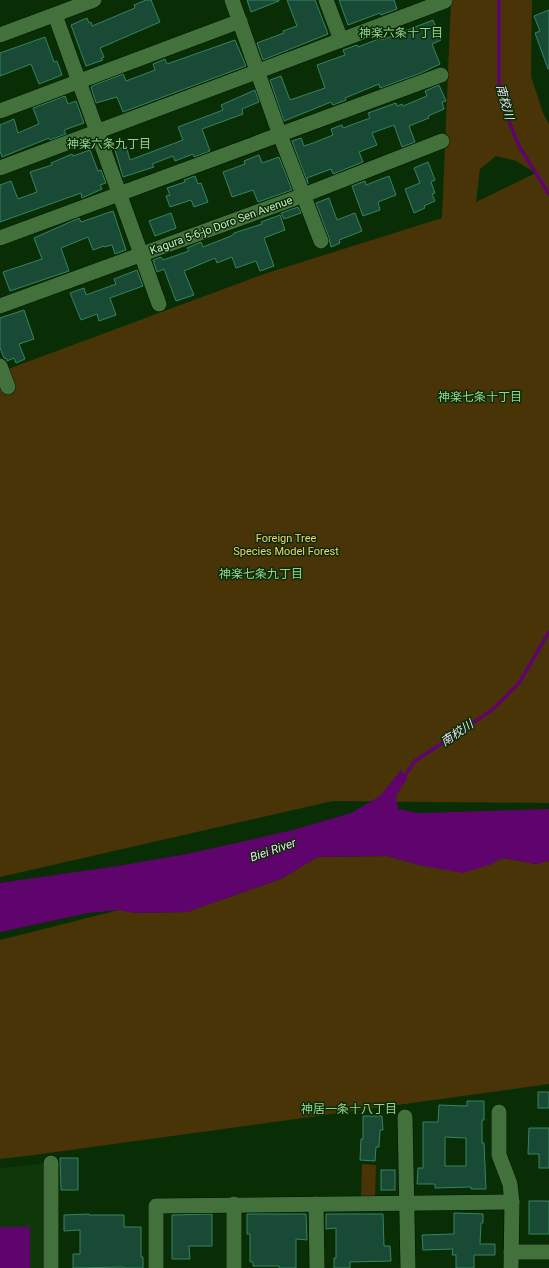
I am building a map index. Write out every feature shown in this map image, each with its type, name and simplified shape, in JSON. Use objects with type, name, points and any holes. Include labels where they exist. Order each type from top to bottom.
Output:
[{"type":"street","points":[[0,35],[94,0]]},
{"type":"street","points":[[232,0],[280,135],[321,240]]},
{"type":"street","points":[[326,0],[341,40]]},
{"type":"street","points":[[0,168],[341,40],[421,5],[445,1]]},
{"type":"street","points":[[55,14],[160,304]]},
{"type":"street","points":[[0,111],[240,21]]},
{"type":"street","points":[[0,238],[441,75]]},
{"type":"street","name":"Kagura 5-6-jo Doro Sen Avenue","points":[[0,306],[304,195],[442,141]]},
{"type":"street","points":[[0,366],[8,387]]},
{"type":"street","points":[[499,1112],[499,1155],[510,1184],[512,1202],[511,1268]]},
{"type":"street","points":[[405,1117],[408,1268]]},
{"type":"street","points":[[51,1163],[51,1268]]},
{"type":"street","points":[[156,1268],[156,1206],[512,1202]]},
{"type":"street","points":[[234,1204],[234,1268]]},
{"type":"street","points":[[316,1204],[317,1268]]},
{"type":"street","points":[[511,1252],[549,1252]]},
{"type":"shaded area","points":[[51,1163],[51,1268],[0,1268],[0,1168]]},
{"type":"green space","name":"Foreign Tree Species Model Forest","points":[[451,0],[532,0],[531,76],[543,113],[549,124],[549,803],[333,801],[0,877],[0,372],[267,273],[442,218]],"holes":[[[496,156],[516,161],[536,173],[476,202],[480,169]]]},
{"type":"green space","points":[[387,856],[423,866],[489,865],[503,858],[536,864],[549,861],[549,1084],[0,1159],[0,940],[119,910],[136,913],[187,912],[281,879],[317,857]]},
{"type":"green space","points":[[362,1164],[376,1165],[375,1199],[361,1199]]},
{"type":"water","name":"Biei River","points":[[401,770],[407,779],[396,796],[398,809],[419,813],[549,809],[549,861],[536,864],[503,858],[489,865],[463,873],[423,866],[387,856],[318,857],[281,879],[187,912],[136,913],[119,910],[88,913],[0,932],[0,883],[118,866],[187,854],[293,830],[351,813],[380,796]]},
{"type":"water","points":[[0,1227],[30,1227],[30,1268],[0,1268]]},
{"type":"building","points":[[146,0],[151,0],[160,22],[100,48],[104,57],[101,58],[103,60],[86,66],[71,25],[87,18],[89,23],[91,22],[92,26],[135,8],[134,5]]},
{"type":"building","points":[[247,0],[279,0],[279,1],[251,12]]},
{"type":"building","points":[[287,0],[315,0],[328,34],[263,60],[257,43],[284,33],[283,31],[297,26]]},
{"type":"building","points":[[339,0],[394,0],[397,9],[381,15],[380,13],[348,25]]},
{"type":"building","points":[[549,10],[548,69],[535,33],[540,31],[534,16]]},
{"type":"building","points":[[433,20],[441,40],[432,44],[440,64],[421,73],[380,88],[379,84],[345,98],[346,100],[333,105],[331,102],[284,121],[270,80],[281,76],[290,100],[325,88],[317,65],[345,55],[343,50],[357,45],[358,47],[381,38],[382,40]]},
{"type":"building","points":[[45,37],[54,62],[57,61],[62,75],[39,84],[31,64],[0,76],[0,53]]},
{"type":"building","points":[[235,40],[246,66],[123,112],[117,97],[96,103],[91,87],[94,85],[123,74],[126,81],[155,70],[153,64],[165,59],[167,64]]},
{"type":"building","points":[[439,85],[446,101],[442,102],[444,109],[428,116],[429,118],[409,126],[415,142],[402,147],[394,125],[372,133],[377,145],[359,152],[363,162],[333,174],[331,169],[307,178],[308,184],[292,141],[301,138],[304,146],[313,143],[333,135],[331,129],[342,125],[343,128],[370,118],[368,113],[396,103],[397,106],[402,104],[403,106],[427,96],[425,91]]},
{"type":"building","points":[[255,90],[259,102],[242,109],[243,114],[202,129],[210,151],[194,157],[193,154],[175,161],[173,156],[152,164],[154,167],[123,177],[115,150],[126,146],[130,160],[183,140],[178,127],[223,110],[221,105]]},
{"type":"building","points":[[65,96],[68,104],[76,101],[84,123],[64,130],[66,134],[50,140],[49,138],[2,157],[0,151],[0,125],[14,119],[18,133],[39,124],[33,108]]},
{"type":"building","points":[[90,150],[98,171],[101,170],[106,183],[100,185],[102,189],[82,198],[81,193],[0,222],[0,185],[11,181],[18,199],[37,192],[30,172],[52,165],[51,163],[72,154],[73,156]]},
{"type":"building","points":[[259,155],[262,163],[279,157],[292,190],[258,202],[253,190],[232,197],[223,172],[245,164],[244,161]]},
{"type":"building","points":[[428,162],[435,180],[431,182],[435,193],[432,194],[435,201],[414,213],[405,189],[420,183],[414,168]]},
{"type":"building","points":[[195,176],[198,184],[201,183],[208,202],[194,207],[191,200],[170,207],[166,196],[170,195],[167,188],[185,182],[184,180]]},
{"type":"building","points":[[389,176],[396,195],[378,202],[380,210],[363,216],[352,186],[365,181],[366,185]]},
{"type":"building","points":[[329,198],[337,220],[355,213],[362,231],[339,240],[340,243],[331,247],[316,203]]},
{"type":"building","points":[[298,207],[301,213],[284,219],[281,213]]},
{"type":"building","points":[[113,211],[126,250],[115,254],[112,245],[93,250],[88,237],[61,248],[69,271],[10,291],[3,272],[42,259],[34,238],[79,218],[81,222]]},
{"type":"building","points":[[171,213],[176,228],[155,236],[149,221]]},
{"type":"building","points":[[280,215],[285,230],[264,238],[274,266],[260,271],[256,261],[236,268],[232,257],[217,263],[215,258],[184,271],[194,295],[176,301],[164,269],[157,272],[153,260],[161,257],[163,260],[189,251],[187,248],[201,242],[203,247],[231,236],[234,233],[262,224],[261,222]]},
{"type":"building","points":[[137,270],[143,286],[110,298],[116,315],[99,321],[97,314],[81,320],[70,293],[84,288],[86,295],[116,284],[114,279]]},
{"type":"building","points":[[24,310],[34,339],[19,344],[25,359],[16,363],[14,358],[7,361],[7,359],[4,358],[0,348],[0,318]]},
{"type":"building","points":[[538,1092],[549,1092],[549,1108],[538,1108]]},
{"type":"building","points":[[467,1101],[484,1101],[482,1143],[484,1143],[486,1189],[471,1189],[471,1187],[435,1188],[435,1184],[417,1184],[418,1168],[423,1168],[423,1122],[438,1122],[439,1105],[467,1106]],"holes":[[[445,1137],[466,1138],[466,1166],[445,1166]]]},
{"type":"building","points":[[363,1116],[382,1116],[383,1130],[380,1130],[379,1147],[376,1147],[375,1161],[360,1160],[361,1139],[363,1139]]},
{"type":"building","points":[[529,1128],[549,1128],[549,1168],[539,1168],[539,1154],[528,1154]]},
{"type":"building","points":[[60,1158],[78,1158],[78,1190],[61,1190]]},
{"type":"building","points":[[381,1170],[395,1170],[395,1190],[381,1190]]},
{"type":"building","points":[[529,1201],[549,1201],[549,1234],[529,1234]]},
{"type":"building","points":[[454,1213],[483,1214],[480,1244],[495,1244],[495,1255],[474,1255],[474,1268],[456,1268],[456,1255],[452,1255],[453,1249],[423,1250],[422,1235],[454,1234]]},
{"type":"building","points":[[212,1214],[212,1246],[189,1246],[190,1259],[172,1259],[172,1215]]},
{"type":"building","points":[[247,1214],[306,1214],[307,1240],[296,1239],[296,1268],[279,1268],[279,1266],[253,1266],[253,1262],[250,1262],[250,1234],[247,1234]]},
{"type":"building","points":[[326,1214],[383,1214],[384,1246],[390,1246],[391,1261],[350,1262],[350,1268],[334,1268],[334,1258],[336,1258],[336,1228],[326,1229]]},
{"type":"building","points":[[64,1215],[124,1215],[124,1227],[141,1227],[141,1257],[143,1257],[143,1268],[73,1268],[73,1254],[80,1254],[80,1230],[64,1231]]},
{"type":"waterway","name":"南校川","points":[[499,0],[499,84],[505,111],[519,146],[549,194]]},
{"type":"waterway","name":"南校川","points":[[402,780],[415,761],[492,710],[519,683],[549,632]]},
{"type":"district","name":"神楽六条十丁目","points":[[401,33]]},
{"type":"district","name":"神楽六条九丁目","points":[[109,144]]},
{"type":"district","name":"神楽七条十丁目","points":[[480,397]]},
{"type":"district","name":"神楽七条九丁目","points":[[261,574]]},
{"type":"district","name":"神居一条十八丁目","points":[[349,1109]]}]
